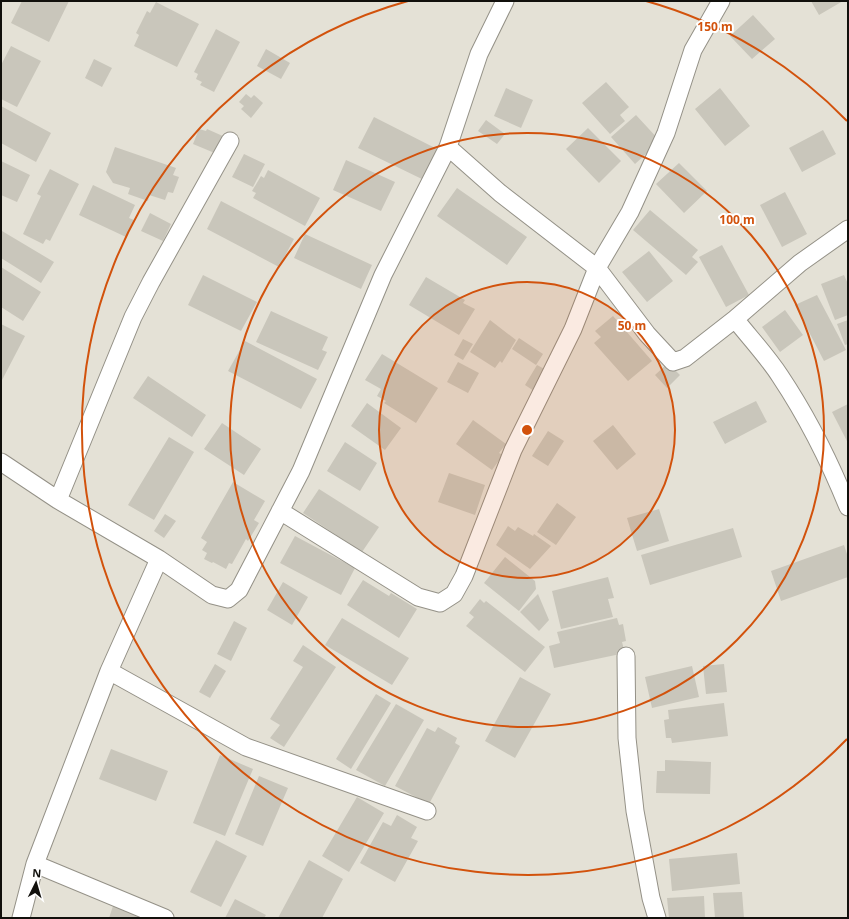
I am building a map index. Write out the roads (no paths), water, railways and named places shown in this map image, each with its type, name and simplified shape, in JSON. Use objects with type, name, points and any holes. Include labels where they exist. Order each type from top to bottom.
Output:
[{"type":"street","points":[[1,462],[58,500],[159,559],[212,595],[228,599],[239,590],[301,471],[383,275],[448,147],[479,54],[505,1]]},
{"type":"street","points":[[280,511],[418,597],[440,602],[454,594],[464,576],[513,450],[573,329],[597,268],[630,212],[666,134],[693,50],[721,1]]},
{"type":"street","points":[[58,500],[133,317],[230,141]]},
{"type":"street","points":[[448,147],[500,193],[597,268],[647,334],[673,362],[685,358],[735,319],[800,263],[848,228]]},
{"type":"street","points":[[735,319],[780,375],[810,424],[834,472],[848,507]]},
{"type":"street","points":[[21,918],[35,864],[110,671],[159,559]]},
{"type":"street","points":[[626,656],[627,738],[635,811],[651,898],[657,918]]},
{"type":"street","points":[[110,671],[246,747],[427,811]]},
{"type":"street","points":[[35,864],[165,918]]}]
